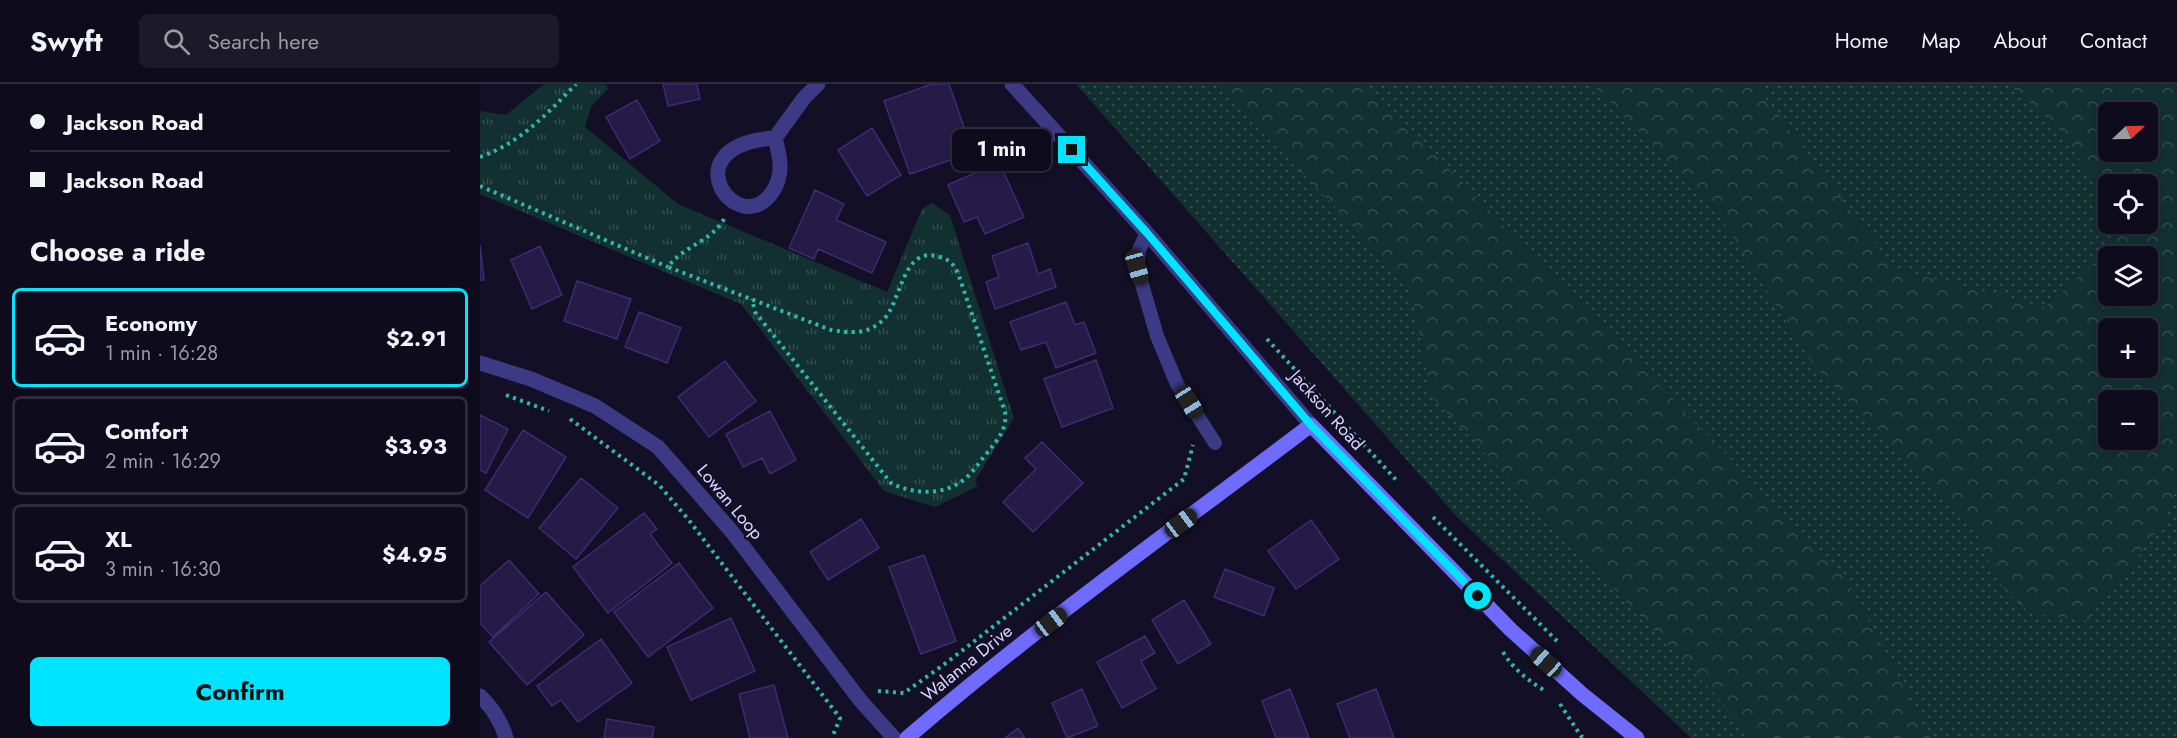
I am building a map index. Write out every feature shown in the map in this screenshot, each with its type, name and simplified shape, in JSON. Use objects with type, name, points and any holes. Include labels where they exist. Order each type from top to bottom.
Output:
[{"type":"street","points":[[774,138],[780,154],[781,166],[779,179],[768,198],[751,206],[741,205],[724,195],[719,186],[718,166],[723,157],[730,150],[740,146],[761,139],[774,138],[804,98],[818,84]]},
{"type":"street","name":"Jackson Road","points":[[1012,84],[1147,233],[1311,425],[1511,630],[1582,694],[1637,738]]},
{"type":"street","name":"Lowan Loop","points":[[480,363],[531,379],[595,406],[658,447],[734,534],[860,700],[894,738]]},
{"type":"street","name":"Walanna Drive","points":[[908,738],[1032,636],[1311,425]]},
{"type":"street","points":[[480,696],[487,702],[506,738]]},
{"type":"lane","points":[[1147,233],[1139,250],[1137,267],[1166,360],[1177,384],[1215,443]]},
{"type":"path","points":[[480,157],[514,141],[540,121],[576,84]]},
{"type":"path","points":[[480,186],[668,267],[752,299],[831,330],[860,333],[877,324],[890,312],[912,263],[934,255],[949,261],[959,276],[1005,412],[1006,423],[1003,433],[967,477],[955,486],[924,493],[910,491],[891,483],[755,312],[752,299]]},
{"type":"path","points":[[668,267],[677,255],[716,231],[734,202]]},
{"type":"path","points":[[1264,335],[1398,482]]},
{"type":"path","points":[[500,393],[551,412]]},
{"type":"path","points":[[561,416],[571,420],[659,485],[688,519],[840,718],[832,738]]},
{"type":"path","points":[[878,691],[904,693],[1184,479],[1201,421]]},
{"type":"path","points":[[1431,516],[1557,641]]},
{"type":"green space","points":[[544,84],[606,84],[608,89],[591,107],[585,127],[678,204],[887,292],[922,209],[932,203],[950,215],[1014,418],[975,481],[978,486],[935,507],[884,491],[741,304],[480,194],[480,111],[506,115]]},
{"type":"green space","points":[[1076,84],[2177,84],[2177,738],[1691,738],[1457,517]]},
{"type":"green space","points":[[1215,84],[1366,84],[1846,578],[1930,738],[1756,738],[1432,397],[1409,283]]},
{"type":"green space","points":[[1592,84],[1755,84],[1895,269],[2045,307],[2098,259],[2098,306],[2158,306],[2158,246],[2110,246],[2112,234],[2158,234],[2158,174],[2098,174],[2098,187],[2055,124],[2007,84],[2177,84],[2177,488],[2162,525],[2087,621],[2029,613],[1999,583],[1972,524],[1815,367],[1716,210]]},
{"type":"building","points":[[663,84],[697,84],[700,99],[668,106]]},
{"type":"building","points":[[932,84],[949,84],[965,130],[958,132],[965,155],[910,174],[884,101]]},
{"type":"building","points":[[637,100],[660,141],[630,159],[606,117]]},
{"type":"building","points":[[872,128],[901,175],[867,196],[838,150]]},
{"type":"building","points":[[999,162],[1024,217],[985,234],[977,217],[964,222],[948,185]]},
{"type":"building","points":[[815,190],[844,204],[836,220],[886,242],[872,273],[818,249],[814,259],[789,248]]},
{"type":"building","points":[[1028,243],[1038,274],[1050,269],[1056,287],[995,309],[986,282],[999,277],[992,256]]},
{"type":"building","points":[[480,245],[484,280],[480,280]]},
{"type":"building","points":[[540,246],[562,295],[532,309],[511,260]]},
{"type":"building","points":[[577,281],[631,299],[617,339],[564,321]]},
{"type":"building","points":[[1066,302],[1075,325],[1084,322],[1096,353],[1056,368],[1046,342],[1021,350],[1010,322]]},
{"type":"building","points":[[639,312],[681,328],[667,363],[625,347]]},
{"type":"building","points":[[1096,360],[1113,408],[1062,427],[1044,379]]},
{"type":"building","points":[[725,361],[756,401],[709,437],[678,397]]},
{"type":"building","points":[[770,411],[796,460],[770,474],[762,458],[743,467],[726,434]]},
{"type":"building","points":[[480,415],[508,429],[486,473],[480,470]]},
{"type":"building","points":[[523,430],[566,457],[528,518],[485,490]]},
{"type":"building","points":[[1042,442],[1083,483],[1033,532],[1003,502],[1036,469],[1025,458]]},
{"type":"building","points":[[581,478],[618,508],[576,559],[539,528]]},
{"type":"building","points":[[644,513],[657,529],[650,534],[672,563],[608,613],[573,567]]},
{"type":"building","points":[[861,519],[879,548],[828,580],[810,552]]},
{"type":"building","points":[[1311,520],[1339,559],[1296,589],[1268,551]]},
{"type":"building","points":[[924,555],[956,641],[921,654],[889,567]]},
{"type":"building","points":[[509,560],[539,594],[493,637],[480,623],[480,586]]},
{"type":"building","points":[[679,563],[713,608],[648,657],[614,612]]},
{"type":"building","points":[[1225,569],[1274,588],[1264,616],[1214,597]]},
{"type":"building","points":[[546,592],[584,635],[527,685],[489,642]]},
{"type":"building","points":[[1184,600],[1211,644],[1178,664],[1152,620]]},
{"type":"building","points":[[731,618],[755,671],[691,700],[667,647]]},
{"type":"building","points":[[1145,636],[1155,653],[1141,661],[1156,689],[1122,708],[1097,662]]},
{"type":"building","points":[[601,639],[632,683],[578,722],[561,700],[552,706],[537,686]]},
{"type":"building","points":[[774,685],[788,738],[750,738],[739,694]]},
{"type":"building","points":[[1082,689],[1098,726],[1067,738],[1052,703]]},
{"type":"building","points":[[1290,689],[1309,738],[1276,738],[1262,701]]},
{"type":"building","points":[[1376,689],[1394,738],[1350,738],[1337,704]]},
{"type":"building","points":[[607,719],[654,727],[652,738],[604,738]]},
{"type":"building","points":[[1018,728],[1025,738],[1005,738]]},
{"type":"route","points":[[1072,150],[1147,233],[1311,425],[1478,596]]}]
